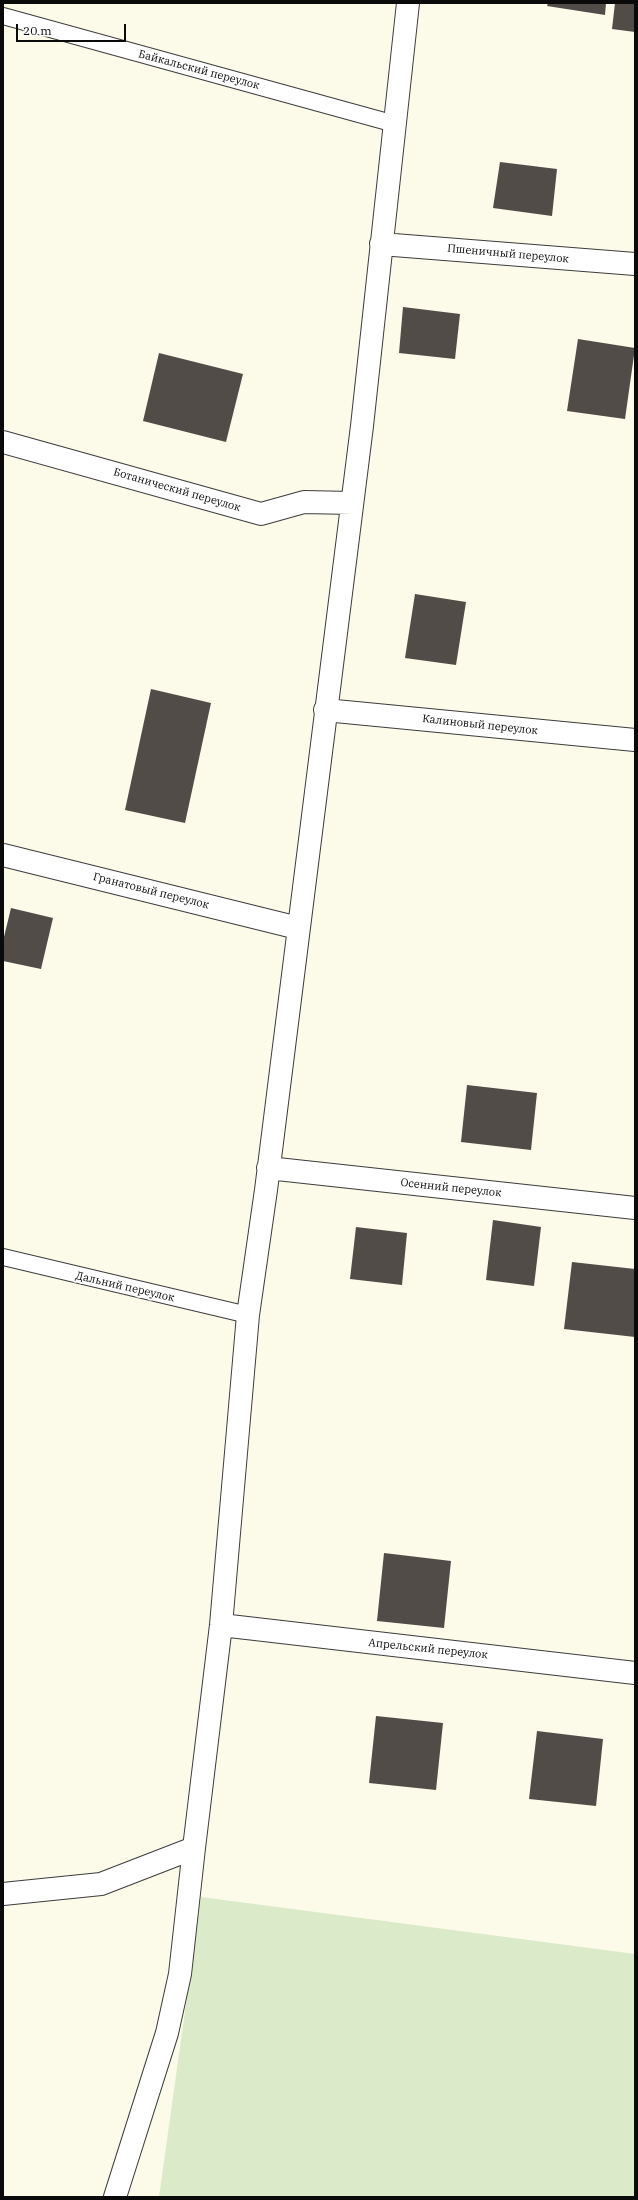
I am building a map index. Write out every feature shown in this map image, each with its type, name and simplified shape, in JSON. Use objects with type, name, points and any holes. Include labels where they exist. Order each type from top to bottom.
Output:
[{"type":"street","points":[[115,2197],[167,2033],[180,1974],[221,1625],[248,1315],[352,503],[408,3]]},
{"type":"street","name":"Пшеничный переулок","points":[[381,244],[635,264]]},
{"type":"street","name":"Ботанический переулок","points":[[3,442],[261,514],[304,502],[352,503]]},
{"type":"street","name":"Калиновый переулок","points":[[325,710],[635,740]]},
{"type":"street","name":"Гранатовый переулок","points":[[3,855],[298,928]]},
{"type":"street","name":"Осенний переулок","points":[[268,1168],[635,1208]]},
{"type":"street","name":"Апрельский переулок","points":[[221,1625],[635,1673]]},
{"type":"street","points":[[3,1894],[101,1884],[194,1848]]},
{"type":"lane","name":"Байкальский переулок","points":[[3,16],[395,124]]},
{"type":"lane","name":"Дальний переулок","points":[[3,1257],[248,1315]]},
{"type":"green space","points":[[201,1897],[635,1954],[635,2197],[159,2197]]},
{"type":"building","points":[[548,3],[606,3],[605,15],[547,6]]},
{"type":"building","points":[[615,3],[635,3],[635,32],[612,29]]},
{"type":"building","points":[[500,162],[557,169],[552,216],[493,208]]},
{"type":"building","points":[[403,307],[460,314],[455,359],[399,353]]},
{"type":"building","points":[[578,339],[635,348],[625,419],[567,411]]},
{"type":"building","points":[[159,353],[243,374],[226,442],[143,421]]},
{"type":"building","points":[[415,594],[466,602],[456,665],[405,658]]},
{"type":"building","points":[[151,689],[211,703],[185,823],[125,810]]},
{"type":"building","points":[[11,908],[53,918],[41,969],[3,961],[3,941]]},
{"type":"building","points":[[467,1085],[537,1093],[531,1150],[461,1142]]},
{"type":"building","points":[[493,1220],[541,1227],[534,1286],[486,1280]]},
{"type":"building","points":[[356,1227],[407,1233],[402,1285],[350,1279]]},
{"type":"building","points":[[572,1262],[635,1269],[635,1337],[564,1329]]},
{"type":"building","points":[[384,1553],[451,1561],[444,1628],[377,1621]]},
{"type":"building","points":[[376,1716],[443,1723],[436,1790],[369,1783]]},
{"type":"building","points":[[537,1731],[603,1739],[596,1806],[529,1799]]}]
